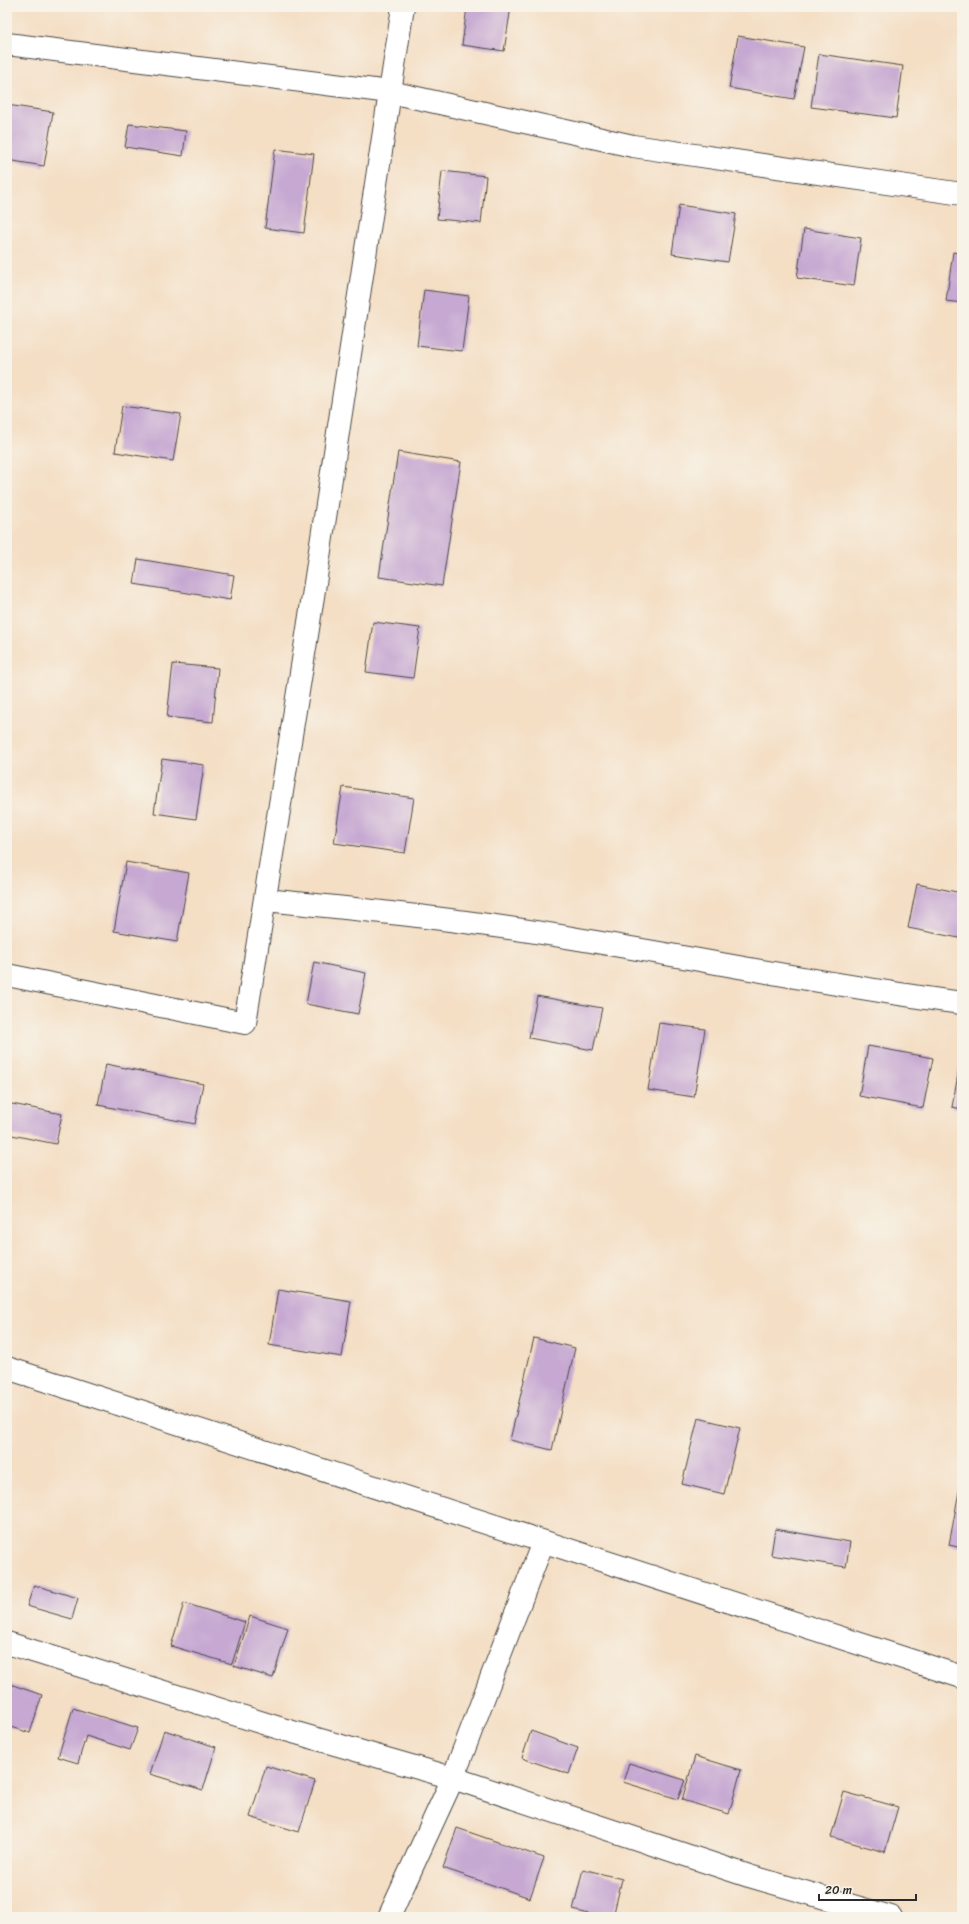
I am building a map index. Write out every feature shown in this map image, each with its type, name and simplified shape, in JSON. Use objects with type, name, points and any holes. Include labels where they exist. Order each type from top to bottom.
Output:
[{"type":"street","points":[[7,976],[245,1023],[403,7]]},
{"type":"street","points":[[7,44],[390,92],[633,146],[962,194]]},
{"type":"street","points":[[265,900],[401,914],[577,938],[865,990],[962,1004]]},
{"type":"street","points":[[7,1368],[962,1677]]},
{"type":"street","points":[[389,1917],[453,1778],[543,1542]]},
{"type":"street","points":[[7,1643],[279,1728],[453,1778],[749,1876],[891,1917]]},
{"type":"building","points":[[467,7],[511,7],[504,51],[462,45]]},
{"type":"building","points":[[738,36],[804,47],[794,99],[729,88]]},
{"type":"building","points":[[819,54],[903,66],[896,118],[811,107]]},
{"type":"building","points":[[7,105],[53,112],[44,166],[7,160]]},
{"type":"building","points":[[129,124],[186,131],[183,156],[125,147]]},
{"type":"building","points":[[275,149],[314,154],[304,233],[265,228]]},
{"type":"building","points":[[442,171],[486,176],[481,223],[437,219]]},
{"type":"building","points":[[679,205],[736,214],[728,262],[672,254]]},
{"type":"building","points":[[804,229],[861,238],[854,286],[797,278]]},
{"type":"building","points":[[953,252],[962,254],[962,303],[946,301]]},
{"type":"building","points":[[424,290],[469,296],[462,351],[417,346]]},
{"type":"building","points":[[122,406],[181,414],[173,461],[115,452]]},
{"type":"building","points":[[398,452],[461,462],[442,586],[379,577]]},
{"type":"building","points":[[138,559],[234,575],[230,600],[134,584]]},
{"type":"building","points":[[373,622],[420,628],[413,678],[366,672]]},
{"type":"building","points":[[173,664],[218,668],[213,722],[167,717]]},
{"type":"building","points":[[162,759],[204,765],[196,819],[154,813]]},
{"type":"building","points":[[343,787],[414,798],[405,853],[334,843]]},
{"type":"building","points":[[126,862],[189,873],[177,942],[114,931]]},
{"type":"building","points":[[917,884],[962,893],[962,921],[959,938],[908,928]]},
{"type":"building","points":[[314,962],[366,973],[358,1014],[306,1004]]},
{"type":"building","points":[[537,996],[602,1008],[593,1050],[529,1038]]},
{"type":"building","points":[[659,1023],[705,1029],[694,1097],[648,1090]]},
{"type":"building","points":[[868,1046],[933,1058],[923,1108],[859,1096]]},
{"type":"building","points":[[106,1064],[203,1084],[195,1124],[98,1105]]},
{"type":"building","points":[[960,1064],[962,1064],[962,1109],[952,1107]]},
{"type":"building","points":[[7,1103],[62,1114],[56,1144],[7,1134]]},
{"type":"building","points":[[278,1289],[351,1301],[342,1357],[269,1345]]},
{"type":"building","points":[[534,1338],[575,1348],[552,1450],[510,1440]]},
{"type":"building","points":[[698,1418],[740,1428],[724,1494],[682,1484]]},
{"type":"building","points":[[960,1486],[962,1486],[962,1548],[949,1545]]},
{"type":"building","points":[[775,1529],[850,1542],[846,1567],[771,1555]]},
{"type":"building","points":[[34,1585],[78,1598],[72,1619],[27,1606]]},
{"type":"building","points":[[184,1603],[245,1622],[232,1664],[171,1646]]},
{"type":"building","points":[[250,1616],[288,1628],[273,1678],[234,1666]]},
{"type":"building","points":[[7,1683],[42,1695],[30,1733],[7,1726]]},
{"type":"building","points":[[73,1708],[138,1728],[130,1750],[86,1736],[78,1763],[58,1757]]},
{"type":"building","points":[[164,1730],[216,1747],[203,1790],[150,1774]]},
{"type":"building","points":[[531,1731],[578,1748],[569,1774],[522,1758]]},
{"type":"building","points":[[695,1756],[741,1770],[729,1814],[682,1800]]},
{"type":"building","points":[[629,1763],[685,1780],[678,1799],[623,1782]]},
{"type":"building","points":[[266,1766],[315,1781],[299,1832],[250,1817]]},
{"type":"building","points":[[844,1792],[898,1807],[885,1852],[831,1837]]},
{"type":"building","points":[[457,1828],[544,1858],[530,1898],[443,1868]]},
{"type":"building","points":[[583,1869],[622,1879],[613,1917],[601,1917],[573,1910]]},
{"type":"building","points":[[717,1913],[728,1917],[716,1917]]}]
